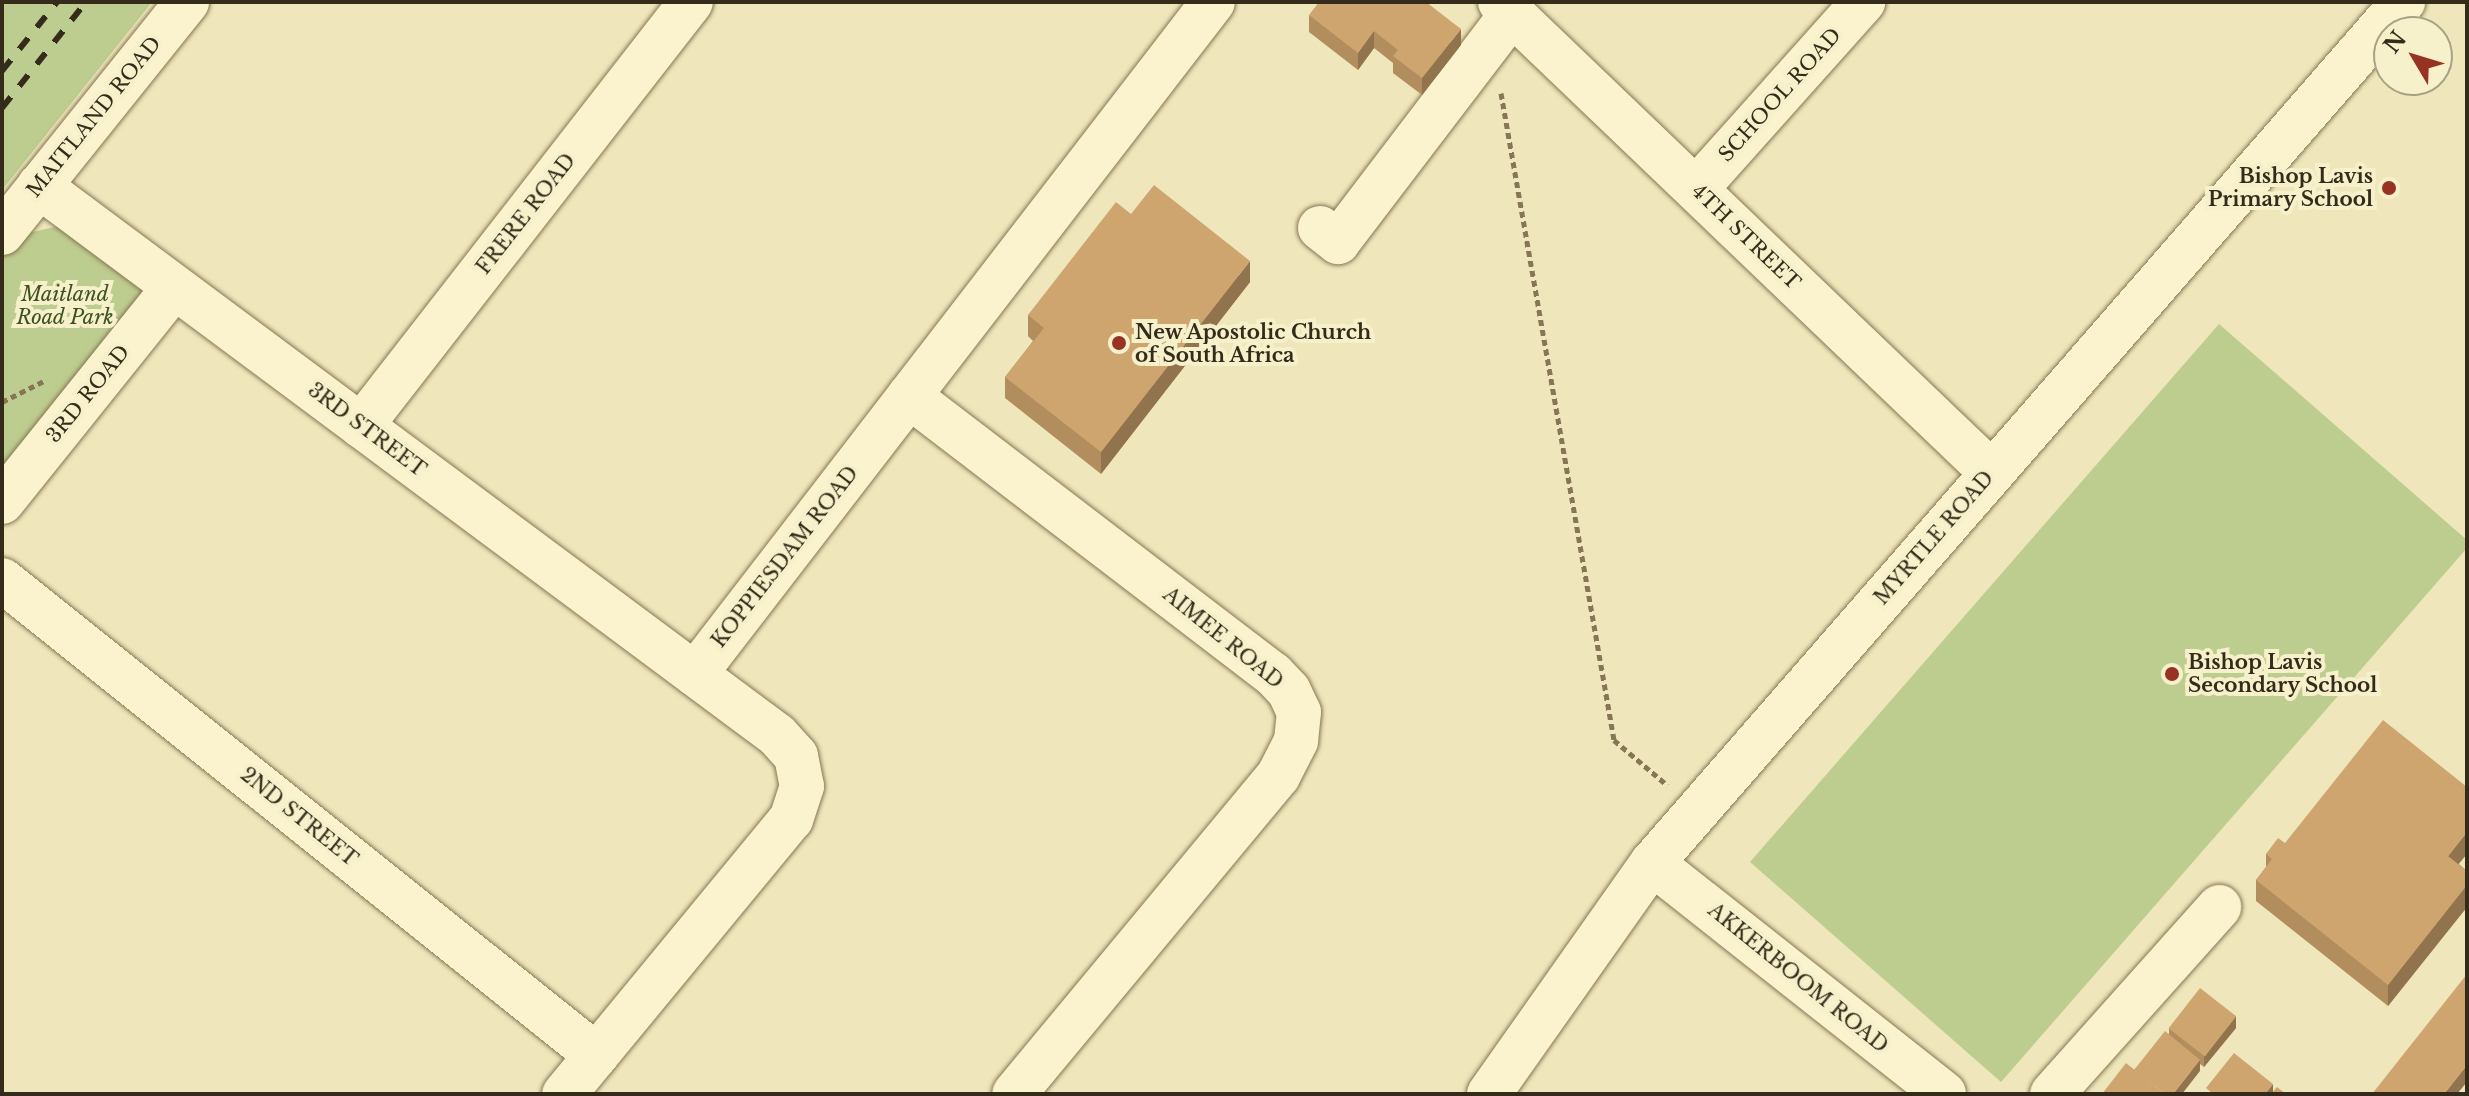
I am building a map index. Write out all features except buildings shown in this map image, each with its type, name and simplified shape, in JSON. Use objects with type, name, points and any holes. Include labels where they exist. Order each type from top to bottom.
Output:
[{"type":"street","name":"MAITLAND ROAD","points":[[2,233],[187,2]]},
{"type":"street","name":"FRERE ROAD","points":[[361,426],[691,2]]},
{"type":"street","name":"KOPPIESDAM ROAD","points":[[695,674],[909,396],[1158,101],[1213,2]]},
{"type":"street","name":"SCHOOL ROAD","points":[[1696,189],[1863,2]]},
{"type":"street","name":"MYRTLE ROAD","points":[[1489,1094],[1652,863],[2403,2]]},
{"type":"street","name":"4TH STREET","points":[[1506,8],[1991,472]]},
{"type":"street","points":[[1320,228],[1338,242],[1506,8]]},
{"type":"street","name":"3RD STREET","points":[[39,186],[695,674]]},
{"type":"street","name":"3RD ROAD","points":[[2,502],[174,287]]},
{"type":"street","name":"AIMEE ROAD","points":[[909,396],[1273,674],[1289,691],[1299,712],[1296,741],[1278,776],[1014,1094]]},
{"type":"street","name":"2ND STREET","points":[[2,580],[596,1055]]},
{"type":"street","points":[[564,1094],[799,803],[800,769],[787,744],[695,674]]},
{"type":"street","name":"AKKERBOOM ROAD","points":[[1652,863],[1944,1094]]},
{"type":"street","points":[[2052,1094],[2219,907]]},
{"type":"path","points":[[1500,89],[1614,740],[1670,788]]},
{"type":"green space","points":[[2,2],[152,2],[2,190]]},
{"type":"green space","name":"Maitland Road Park","points":[[59,226],[147,287],[2,484],[2,258],[24,234]]},
{"type":"green space","points":[[2219,324],[2467,540],[2467,548],[2001,1082],[1750,862]]},
{"type":"railway","points":[[2,71],[57,2]]},
{"type":"railway","points":[[2,108],[86,2]]},
{"type":"place","name":"Bishop Lavis Primary School","points":[[2389,188]]},
{"type":"place","name":"New Apostolic Church of South Africa","points":[[1119,343]]},
{"type":"place","name":"Bishop Lavis Secondary School","points":[[2172,674]]}]
